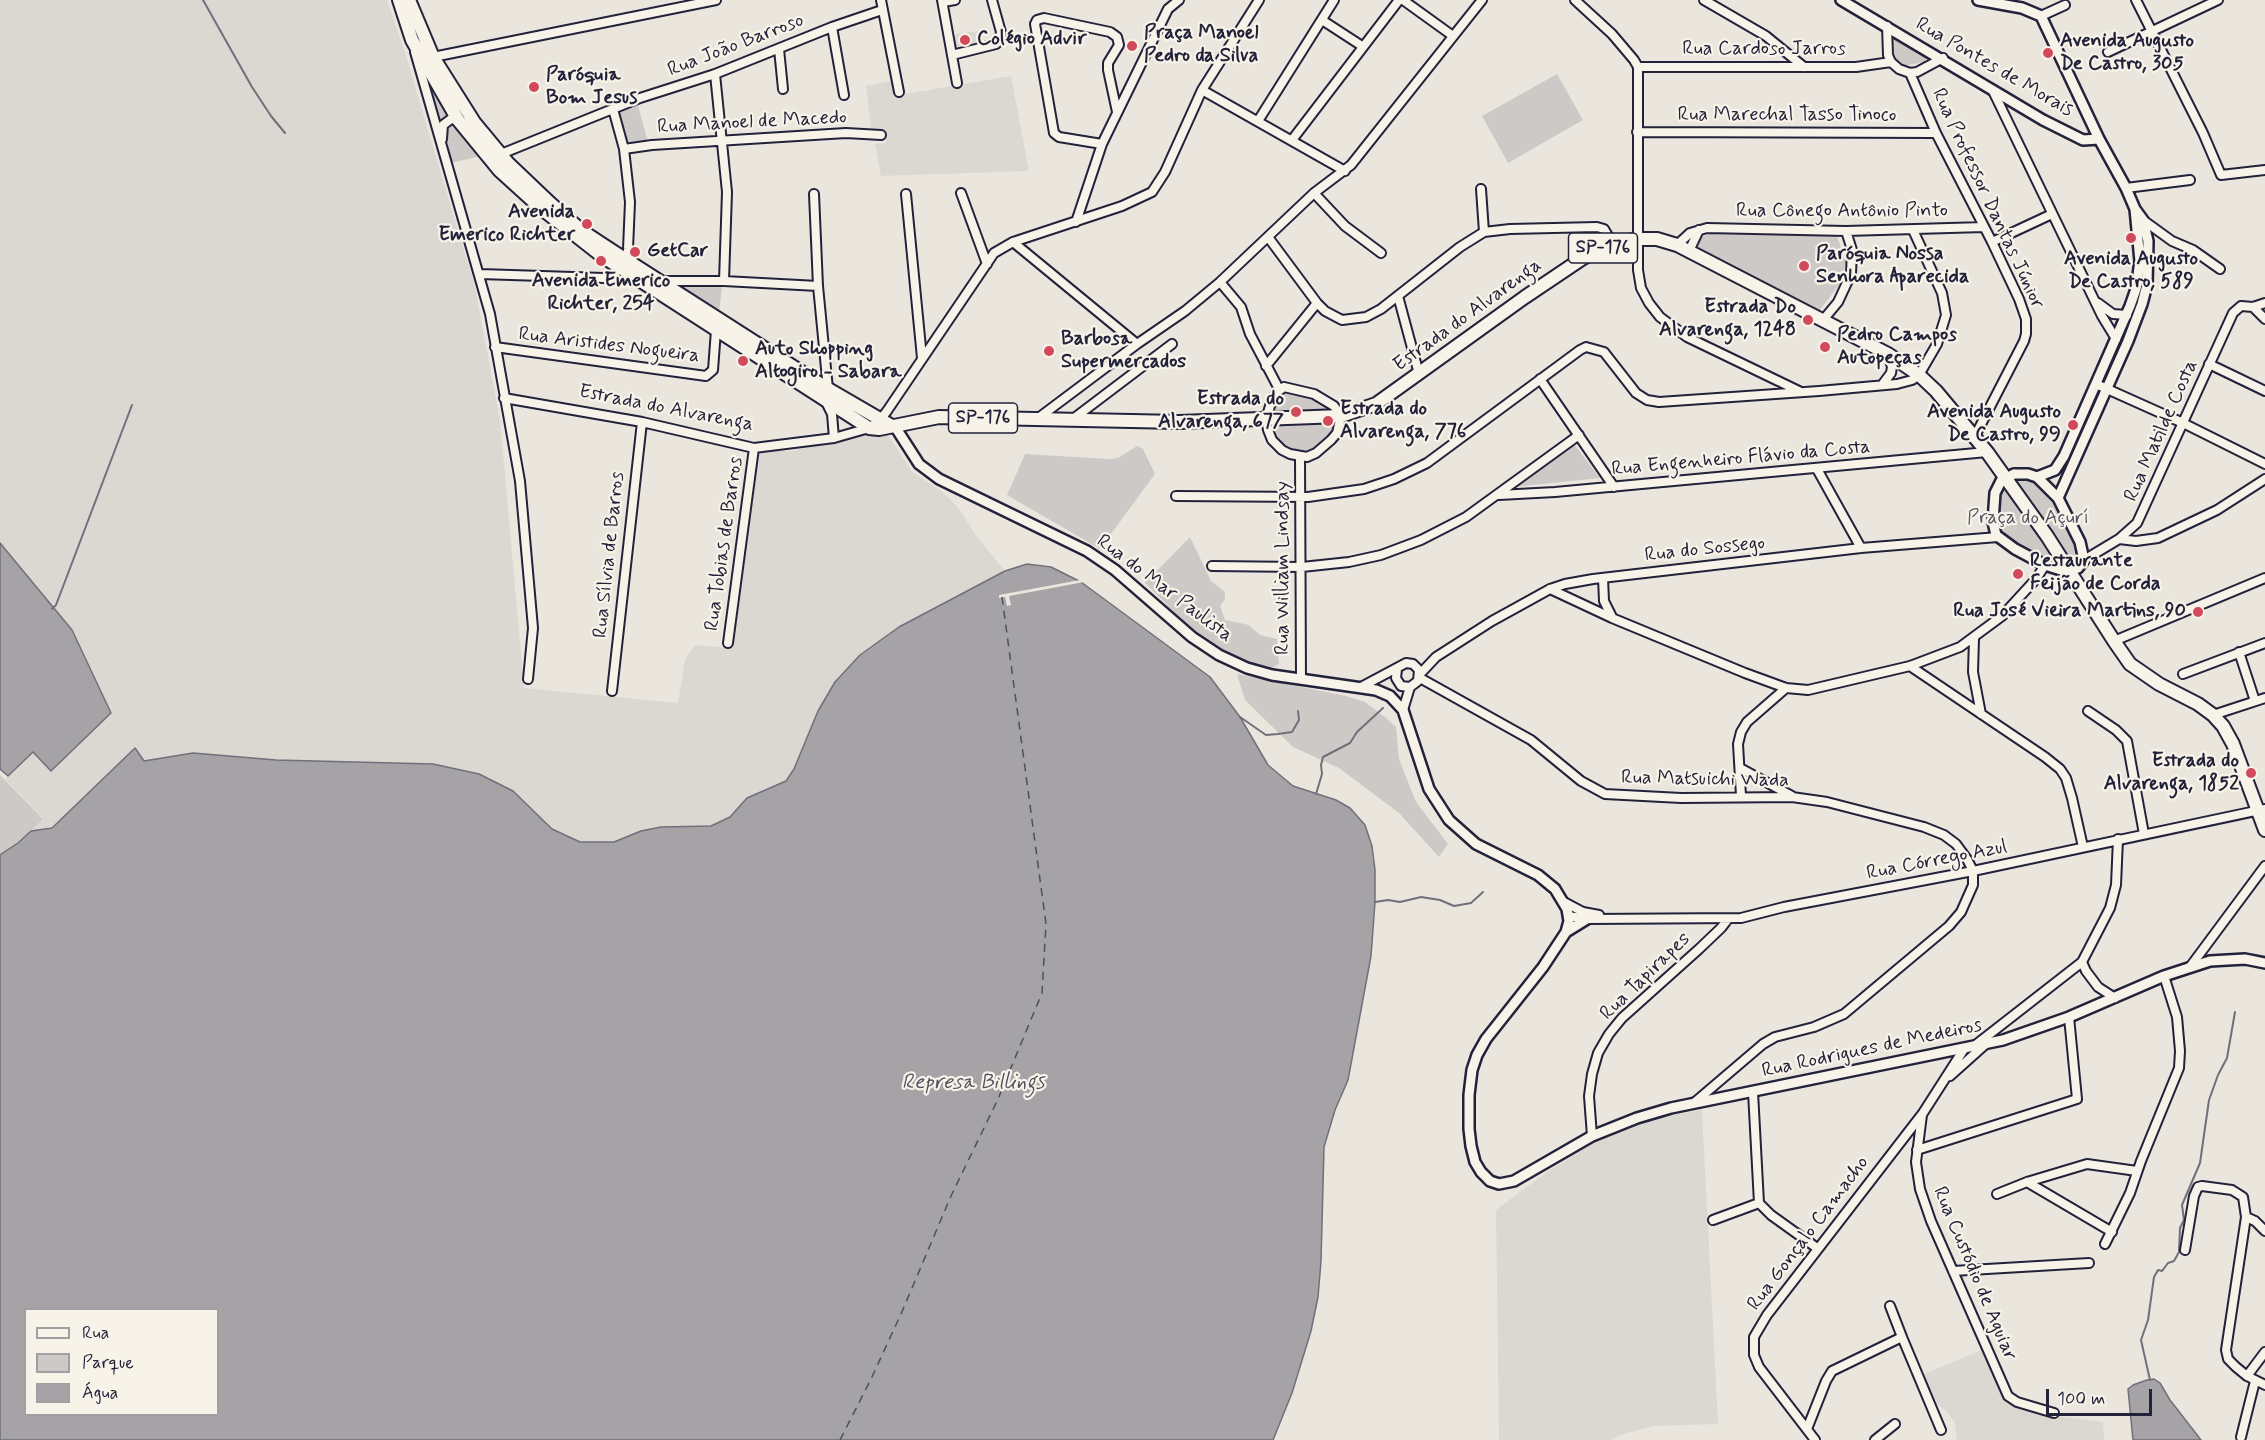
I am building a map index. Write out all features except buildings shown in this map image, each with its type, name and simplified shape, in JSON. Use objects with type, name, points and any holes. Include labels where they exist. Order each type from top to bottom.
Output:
[{"type":"main road","points":[[399,0],[412,39],[458,120],[499,171],[577,238],[660,281],[827,395],[869,428]]},
{"type":"main road","points":[[409,0],[433,57],[474,122],[501,154],[558,210],[624,264],[716,330],[827,395],[888,423]]},
{"type":"main road","name":"Estrada do Alvarenga","points":[[869,428],[879,429],[888,423],[939,417],[1179,422],[1341,416],[1376,404],[1583,258],[1613,244],[1657,239],[1677,245],[1888,354],[1919,375],[1952,409],[1987,452],[2070,571],[2130,664],[2190,699],[2223,726],[2261,810],[2265,830]]},
{"type":"street","points":[[433,57],[716,0]]},
{"type":"street","points":[[881,0],[899,92]]},
{"type":"street","points":[[955,0],[943,1],[957,83]]},
{"type":"street","points":[[952,55],[996,44],[999,41],[1001,32],[992,0]]},
{"type":"street","points":[[1076,222],[1102,144],[1167,4],[1179,0]]},
{"type":"street","points":[[888,423],[922,358],[994,253],[1013,242],[1122,206],[1152,192],[1166,172],[1202,90],[1259,0]]},
{"type":"street","points":[[1258,121],[1334,0]]},
{"type":"street","points":[[1292,140],[1362,46],[1401,0],[1453,36]]},
{"type":"street","points":[[1037,419],[1185,311],[1220,282],[1314,193],[1345,171],[1364,151],[1482,0]]},
{"type":"street","points":[[1575,0],[1612,34],[1638,67],[1638,270],[1641,288],[1649,303],[1660,318],[1687,337],[1802,393]]},
{"type":"street","points":[[1704,0],[1766,36],[1804,67]]},
{"type":"street","name":"Rua Pontes de Morais","points":[[1841,0],[1943,58],[1993,91],[2083,140],[2099,139]]},
{"type":"street","points":[[1978,0],[2022,8],[2041,16],[2135,209],[2143,220],[2172,241],[2193,250],[2220,269]]},
{"type":"street","points":[[2136,0],[2203,133],[2221,175],[2265,170]]},
{"type":"street","points":[[2108,52],[2218,0]]},
{"type":"street","points":[[2041,16],[2065,5]]},
{"type":"street","name":"Rua João Barroso","points":[[501,154],[613,109],[715,74],[832,27],[882,10]]},
{"type":"street","points":[[1102,144],[1059,137],[1054,133],[1035,24],[1037,20],[1044,18],[1110,32],[1119,40],[1119,45],[1108,63],[1117,112]]},
{"type":"street","points":[[1322,20],[1362,46]]},
{"type":"street","points":[[1887,26],[1887,49],[1891,62],[1899,69],[1910,73],[1917,72],[1943,58]]},
{"type":"street","points":[[832,27],[844,95]]},
{"type":"street","points":[[412,39],[419,73],[480,274],[495,347],[522,497],[532,628],[528,679]]},
{"type":"street","points":[[779,49],[783,89]]},
{"type":"street","name":"Rua Cardoso Jarros","points":[[1638,67],[1856,67],[1891,62]]},
{"type":"street","name":"Rua Professor Dantas Júnior","points":[[1910,73],[1936,133],[1992,242],[2024,312],[2026,333],[1999,393],[1975,436]]},
{"type":"street","points":[[715,74],[727,192],[724,282]]},
{"type":"street","points":[[1202,90],[1345,171]]},
{"type":"street","points":[[1993,91],[2102,316],[2116,339]]},
{"type":"street","points":[[480,274],[604,278],[624,264],[630,202],[624,149],[613,109]]},
{"type":"street","points":[[443,150],[443,125],[451,119],[458,120]]},
{"type":"street","name":"Rua Marechal Tasso Tinoco","points":[[1638,132],[1936,133]]},
{"type":"street","name":"Rua Manoel de Macedo","points":[[624,149],[652,145],[846,133],[881,135]]},
{"type":"street","points":[[2126,188],[2190,180]]},
{"type":"street","points":[[1481,189],[1484,232]]},
{"type":"street","points":[[962,193],[987,264]]},
{"type":"street","points":[[1314,193],[1345,226],[1382,253]]},
{"type":"street","points":[[906,194],[922,358]]},
{"type":"street","points":[[814,195],[818,286],[827,395],[832,414],[834,438]]},
{"type":"street","points":[[2058,498],[2069,458],[2096,384],[2127,315],[2139,273],[2140,248],[2135,209]]},
{"type":"street","points":[[1992,242],[2052,214]]},
{"type":"street","points":[[2037,477],[2058,498],[2076,532],[2084,560],[2078,568],[2070,571],[2045,565],[1998,537],[1994,527],[1995,493],[2005,477],[2020,474],[2037,477],[2055,470],[2069,458],[2128,341],[2146,285],[2148,241],[2143,220]]},
{"type":"street","points":[[1268,237],[1317,303],[1334,317],[1342,320],[1352,320],[1381,309],[1460,247],[1484,232],[1510,229],[1597,227],[1604,229],[1613,244]]},
{"type":"street","name":"Rua Cônego Antônio Pinto","points":[[1699,230],[1846,231],[1984,227]]},
{"type":"street","points":[[1677,245],[1690,233],[1699,230]]},
{"type":"street","points":[[1689,251],[1699,230]]},
{"type":"street","points":[[1176,496],[1302,497],[1333,495],[1364,489],[1427,463],[1587,347],[1604,352],[1629,386],[1647,400],[1671,403],[1906,382],[1919,375],[1937,344],[1946,315],[1942,293],[1913,230]]},
{"type":"street","points":[[1822,320],[1838,302],[1851,274],[1852,250],[1846,231]]},
{"type":"street","points":[[1013,242],[1137,344]]},
{"type":"street","points":[[660,281],[818,286]]},
{"type":"street","points":[[1220,282],[1241,307],[1250,334],[1279,389]]},
{"type":"street","points":[[1398,296],[1419,374]]},
{"type":"street","points":[[2097,302],[2113,314],[2127,315]]},
{"type":"street","points":[[1266,366],[1317,303]]},
{"type":"street","name":"Rua Matilde Costa","points":[[2084,560],[2119,539],[2137,523],[2233,313],[2241,306],[2253,307],[2265,303]]},
{"type":"street","points":[[2253,307],[2265,319]]},
{"type":"street","name":"Rua Aristides Nogueira","points":[[495,347],[706,375],[713,370],[716,330]]},
{"type":"street","points":[[1072,420],[1172,344]]},
{"type":"street","points":[[1882,385],[1891,373],[1892,367],[1888,354]]},
{"type":"street","points":[[2209,364],[2265,391]]},
{"type":"street","points":[[1540,379],[1614,487]]},
{"type":"street","points":[[2096,384],[2183,423],[2265,464]]},
{"type":"street","points":[[1292,387],[1314,394],[1334,406],[1341,416],[1341,423],[1331,440],[1316,453],[1300,457],[1282,450],[1272,440],[1266,419],[1273,398],[1279,389],[1292,387]]},
{"type":"street","name":"Estrada do Alvarenga","points":[[504,398],[642,422],[754,448],[834,438],[869,428]]},
{"type":"street","name":"Rua Sílvia de Barros","points":[[612,691],[642,422]]},
{"type":"street","name":"Rua do Mar Paulista","points":[[888,423],[919,464],[939,479],[1087,551],[1115,570],[1192,637],[1219,655],[1247,668],[1383,692],[1403,710]]},
{"type":"street","points":[[1212,566],[1302,567],[1349,562],[1381,555],[1444,529],[1499,495],[1579,435]]},
{"type":"street","name":"Rua Tobias de Barros","points":[[728,644],[754,448]]},
{"type":"street","name":"Rua Engenheiro Flávio da Costa","points":[[1499,495],[1614,487],[1987,452]]},
{"type":"street","name":"Rua William Lindsay","points":[[1300,457],[1302,497],[1301,679]]},
{"type":"street","points":[[1817,469],[1861,548]]},
{"type":"street","points":[[2119,539],[2136,541],[2158,538],[2217,510],[2265,479]]},
{"type":"street","name":"Rua do Sossego","points":[[1413,664],[1436,657],[1492,621],[1550,589],[1565,584],[1861,548],[1998,537]]},
{"type":"street","points":[[1550,589],[1612,618],[1786,688],[1808,690],[1910,666],[1936,658],[1974,639],[1997,621],[2023,595],[2045,565]]},
{"type":"street","points":[[1603,578],[1604,601],[1612,618]]},
{"type":"street","points":[[2114,641],[2263,578],[2265,589]]},
{"type":"street","points":[[1974,639],[1973,672],[1981,714]]},
{"type":"street","points":[[2183,674],[2265,644]]},
{"type":"street","points":[[2239,652],[2255,701]]},
{"type":"street","name":"Rua do Sossego","points":[[1403,710],[1416,681],[1436,657]]},
{"type":"street","points":[[1361,687],[1397,669],[1402,664],[1413,664],[1416,681],[1401,686],[1396,678],[1397,669]]},
{"type":"street","points":[[1910,666],[2045,756],[2060,769],[2066,778],[2072,798],[2083,847]]},
{"type":"street","name":"Rua Matsuichi Wada","points":[[1416,681],[1444,693],[1531,740],[1581,781],[1605,794],[1661,797],[1792,796],[1827,802],[1944,835],[1956,844],[1972,871]]},
{"type":"street","points":[[1741,796],[1738,744],[1741,732],[1747,722],[1786,688]]},
{"type":"street","points":[[2213,716],[2265,698]]},
{"type":"street","points":[[1403,710],[1428,789],[1449,820],[1476,844],[1548,882],[1564,902],[1568,915],[1566,932]]},
{"type":"street","points":[[2088,711],[2116,730],[2127,741],[2144,834]]},
{"type":"street","points":[[1740,768],[1792,796]]},
{"type":"street","name":"Rua Córrego Azul","points":[[1568,915],[1587,919],[1612,917],[1741,918],[1784,907],[1972,871],[2261,810]]},
{"type":"street","points":[[2003,1022],[2035,1000],[2082,962],[2110,908],[2116,885],[2118,839]]},
{"type":"street","points":[[2190,967],[2265,866]]},
{"type":"street","points":[[1695,1102],[1769,1041],[1786,1033],[1829,1022],[1844,1014],[1931,942],[1961,912],[1973,885],[1972,871]]},
{"type":"street","name":"Rua Córrego Azul","points":[[1564,902],[1583,912],[1612,917]]},
{"type":"street","points":[[1566,932],[1587,919]]},
{"type":"street","name":"Rua Tapirapes","points":[[1592,1136],[1589,1096],[1592,1074],[1598,1053],[1609,1034],[1622,1018],[1728,919]]},
{"type":"street","name":"Rua Rodrigues de Medeiros","points":[[1566,932],[1543,967],[1486,1039],[1472,1071],[1469,1095],[1471,1146],[1481,1172],[1490,1181],[1499,1184],[1514,1181],[1592,1136],[1637,1118],[1695,1102],[2003,1041],[2068,1017],[2164,976],[2210,961],[2245,959],[2265,963]]},
{"type":"street","points":[[2082,962],[2098,987],[2115,998]]},
{"type":"street","points":[[2105,1244],[2125,1206],[2180,1060],[2177,1017],[2164,976]]},
{"type":"street","points":[[1917,1150],[2077,1099],[2068,1017]]},
{"type":"street","name":"Rua Gonçalo Camacho","points":[[1944,1082],[1987,1044],[2003,1022]]},
{"type":"street","name":"Rua Gonçalo Camacho","points":[[1815,1440],[1766,1378],[1754,1355],[1752,1346],[1754,1337],[1767,1315],[1923,1113],[1968,1048],[2003,1022]]},
{"type":"street","points":[[1753,1092],[1759,1203],[1771,1215],[1817,1248]]},
{"type":"street","name":"Rua Custódio de Aguiar","points":[[1923,1113],[1917,1150],[1920,1189],[1953,1271],[2008,1396],[2017,1402],[2054,1413]]},
{"type":"street","points":[[1997,1194],[2026,1182],[2087,1164],[2137,1171]]},
{"type":"street","points":[[2026,1182],[2112,1232]]},
{"type":"street","points":[[2185,1250],[2194,1196],[2198,1188],[2202,1186],[2232,1190],[2243,1197],[2246,1217],[2226,1350],[2228,1359],[2247,1376],[2265,1385]]},
{"type":"street","points":[[1713,1220],[1759,1203]]},
{"type":"street","points":[[2246,1217],[2255,1221],[2265,1231]]},
{"type":"street","points":[[1953,1271],[2089,1263]]},
{"type":"street","points":[[1890,1306],[1941,1430]]},
{"type":"street","points":[[1807,1429],[1832,1371],[1902,1337]]},
{"type":"street","points":[[2247,1376],[2265,1352]]},
{"type":"street","points":[[2241,1437],[2255,1381]]},
{"type":"street","points":[[1875,1440],[1895,1424]]},
{"type":"shaded area","points":[[0,0],[387,0],[403,46],[475,287],[500,420],[524,688],[678,703],[685,659],[695,645],[731,648],[756,451],[791,451],[874,433],[889,436],[912,472],[943,492],[957,506],[977,537],[1005,571],[899,627],[860,655],[835,682],[818,711],[794,770],[786,781],[747,798],[730,817],[711,826],[661,827],[641,831],[614,842],[579,842],[552,829],[513,791],[276,760],[193,753],[144,761],[135,748],[52,828],[31,831],[43,818],[5,779],[33,752],[51,770],[79,745],[72,630],[0,543]]},
{"type":"shaded area","name":"Colégio Advir","points":[[977,31],[981,46],[954,52],[951,35]]},
{"type":"shaded area","points":[[1011,76],[1029,171],[881,176],[875,144],[886,143],[886,134],[872,134],[866,86],[891,81],[894,96]]},
{"type":"shaded area","points":[[1702,1110],[1718,1424],[1654,1426],[1620,1435],[1611,1440],[1499,1440],[1496,1210],[1544,1174],[1600,1138],[1647,1120]]},
{"type":"shaded area","points":[[1981,1350],[2003,1396],[2033,1413],[2103,1422],[2104,1440],[1957,1440],[1955,1423],[1948,1413],[1932,1400],[1922,1375]]},
{"type":"green space","points":[[1891,35],[1928,56],[1924,62],[1903,66],[1891,55]]},
{"type":"green space","points":[[419,58],[481,156],[451,163]]},
{"type":"green space","points":[[1557,74],[1583,120],[1508,163],[1482,116]]},
{"type":"green space","points":[[638,106],[648,142],[623,143],[618,113]]},
{"type":"green space","points":[[1712,233],[1836,233],[1846,263],[1839,285],[1819,311],[1695,248],[1702,237]]},
{"type":"green space","points":[[672,284],[722,286],[719,313]]},
{"type":"green space","points":[[1297,392],[1316,399],[1334,410],[1337,417],[1334,429],[1321,444],[1311,451],[1299,453],[1284,448],[1273,439],[1270,421],[1278,398],[1286,393]]},
{"type":"green space","points":[[1574,444],[1600,478],[1514,487]]},
{"type":"green space","points":[[1137,446],[1143,449],[1155,474],[1100,549],[1007,495],[1025,454],[1109,459],[1118,458]]},
{"type":"green space","name":"Praça do Açurí","points":[[2018,476],[2030,479],[2052,503],[2079,550],[2081,557],[2077,563],[2049,564],[2001,537],[1999,503],[2002,491]]},
{"type":"green space","points":[[1190,537],[1211,581],[1225,592],[1225,599],[1220,606],[1225,620],[1249,625],[1260,635],[1277,639],[1279,664],[1272,668],[1246,661],[1223,650],[1191,629],[1145,583]]},
{"type":"green space","points":[[1237,674],[1346,696],[1365,702],[1385,717],[1396,727],[1399,759],[1416,802],[1448,844],[1439,857],[1399,813],[1339,768],[1293,747],[1245,700]]},
{"type":"green space","points":[[0,775],[43,819],[18,843],[0,855]]},
{"type":"water","points":[[0,543],[72,630],[111,713],[51,771],[33,752],[8,776],[0,769]]},
{"type":"water","name":"Represa Billings","points":[[1027,564],[1051,567],[1081,582],[1210,677],[1240,717],[1268,765],[1293,786],[1336,800],[1350,808],[1365,825],[1372,846],[1375,870],[1371,956],[1348,1080],[1335,1110],[1324,1147],[1318,1297],[1311,1331],[1292,1393],[1273,1440],[0,1440],[0,855],[31,831],[52,828],[135,748],[144,761],[193,753],[276,760],[433,764],[479,774],[513,791],[552,829],[580,842],[614,842],[641,831],[661,827],[711,826],[730,817],[747,798],[786,781],[794,769],[818,711],[835,682],[860,655],[899,627],[1005,571]]},
{"type":"water","points":[[2154,1379],[2160,1383],[2170,1400],[2201,1440],[2133,1440],[2128,1389]]},
{"type":"pier","points":[[1080,580],[1084,582],[1009,596],[1011,605],[1007,606],[1005,597],[999,598],[999,595]]},
{"type":"waterway","points":[[203,0],[252,87],[285,133]]},
{"type":"waterway","points":[[52,609],[56,605],[132,405]]},
{"type":"waterway","points":[[1316,794],[1322,774],[1323,757],[1350,743],[1357,732],[1383,708]]},
{"type":"waterway","points":[[1240,717],[1266,735],[1278,734],[1292,732],[1299,720],[1298,711]]},
{"type":"waterway","points":[[1375,902],[1388,900],[1400,902],[1421,897],[1440,900],[1454,906],[1471,903],[1483,892]]},
{"type":"waterway","points":[[2150,1380],[2141,1340],[2148,1320],[2154,1277],[2158,1270],[2162,1271],[2168,1263],[2174,1261],[2179,1252],[2180,1228],[2184,1220],[2182,1205],[2200,1163],[2209,1100],[2227,1058],[2235,1012]]},
{"type":"ferry route","points":[[840,1440],[901,1314],[951,1196],[998,1099],[1042,993],[1046,924],[1002,597]]},
{"type":"place","name":"Colégio Advir","points":[[965,40]]},
{"type":"place","name":"Praça Manoel Pedro da Silva","points":[[1132,46]]},
{"type":"place","name":"Avenida Augusto De Castro, 305","points":[[2048,53]]},
{"type":"place","name":"Paróquia Bom Jesus","points":[[534,87]]},
{"type":"place","name":"Avenida Emerico Richter","points":[[587,224]]},
{"type":"place","name":"Avenida Augusto De Castro, 589","points":[[2131,238]]},
{"type":"place","name":"GetCar","points":[[635,252]]},
{"type":"place","name":"Avenida Emerico Richter, 254","points":[[601,261]]},
{"type":"place","name":"Paróquia Nossa Senhora Aparecida","points":[[1804,266]]},
{"type":"place","name":"Estrada Do Alvarenga, 1248","points":[[1808,320]]},
{"type":"place","name":"Pedro Campos Autopeças","points":[[1825,347]]},
{"type":"place","name":"Barbosa Supermercados","points":[[1049,351]]},
{"type":"place","name":"Auto Shopping Altogiro - Sabara","points":[[743,361]]},
{"type":"place","name":"Estrada do Alvarenga, 677","points":[[1296,412]]},
{"type":"place","name":"Estrada do Alvarenga, 776","points":[[1328,421]]},
{"type":"place","name":"Avenida Augusto De Castro, 99","points":[[2073,425]]},
{"type":"place","name":"Restaurante Feijão de Corda","points":[[2018,574]]},
{"type":"place","name":"Rua José Vieira Martins, 90","points":[[2198,612]]},
{"type":"place","name":"Estrada do Alvarenga, 1852","points":[[2251,773]]}]
